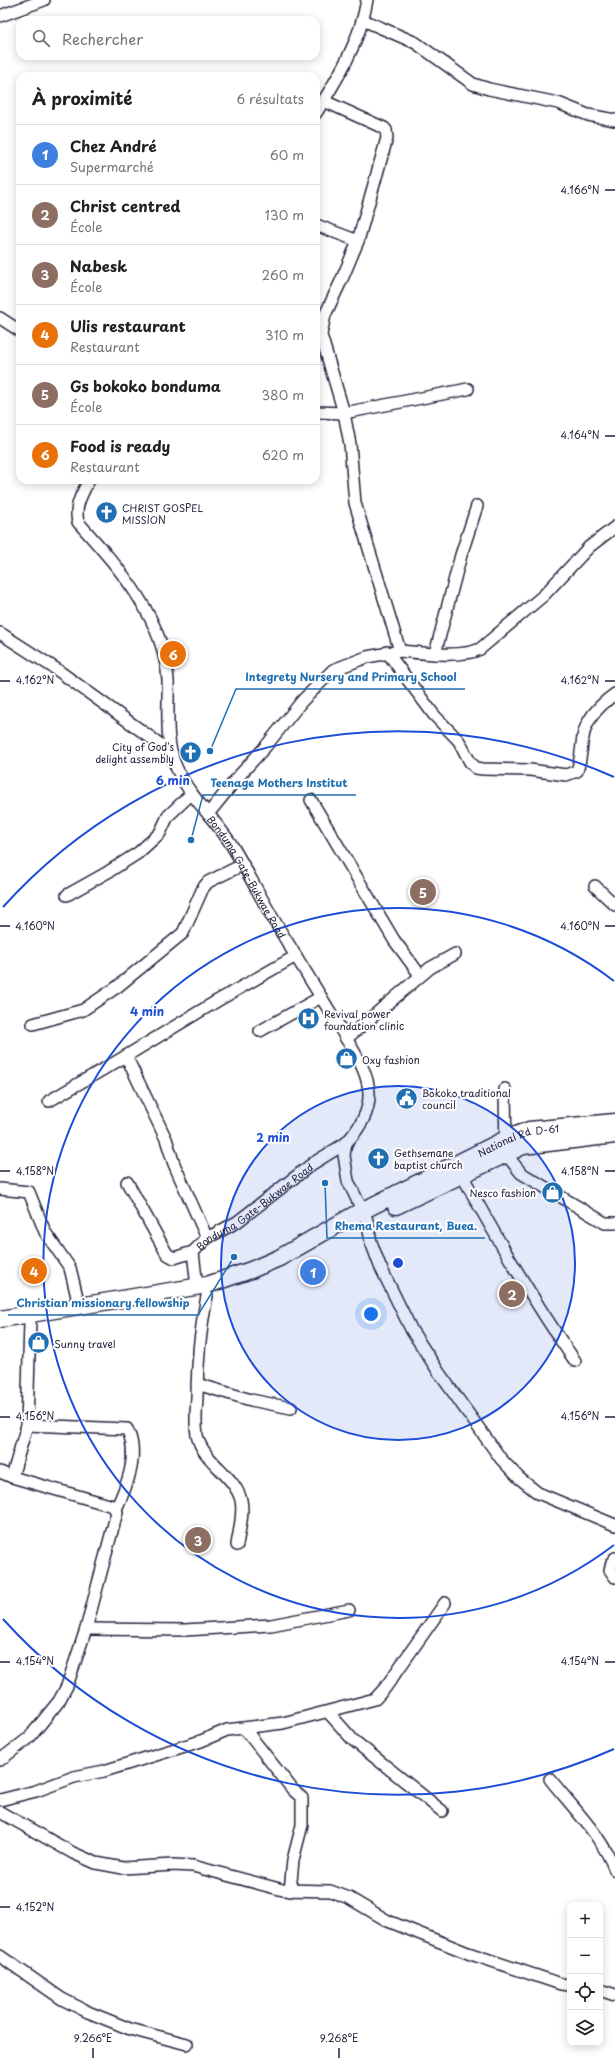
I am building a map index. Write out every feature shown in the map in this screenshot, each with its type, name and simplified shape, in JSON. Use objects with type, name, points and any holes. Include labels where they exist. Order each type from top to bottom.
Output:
[{"type":"highway","name":"National Rd. D-61","points":[[365,1216],[462,1174],[529,1130],[615,1122]]},
{"type":"highway","name":"National Rd. D-61","points":[[0,1327],[202,1291],[267,1275],[365,1216],[506,1146],[523,1146],[536,1143],[615,1135]]},
{"type":"highway","name":"National Rd. D-61","points":[[0,1319],[79,1305],[202,1291]]},
{"type":"street","points":[[0,16],[44,0]]},
{"type":"street","points":[[320,107],[341,73],[364,20],[366,0]]},
{"type":"street","points":[[364,20],[416,43],[473,84],[489,90],[558,103],[588,115],[615,120]]},
{"type":"street","points":[[324,101],[386,130],[386,145],[358,241],[325,315],[321,335],[344,413],[350,444],[355,503],[400,651]]},
{"type":"street","points":[[320,227],[358,241]]},
{"type":"street","points":[[0,318],[16,328]]},
{"type":"street","points":[[320,412],[344,413],[468,389]]},
{"type":"street","name":"Bonduma Gate-Bukwae Road","points":[[87,484],[78,503],[76,513],[78,522],[129,582],[157,632],[164,650],[168,680],[169,731],[172,753],[176,767],[192,794],[231,844],[346,1038],[366,1076],[369,1092],[369,1104],[364,1117],[357,1131],[346,1143],[312,1164],[237,1222],[207,1238],[193,1252],[202,1291],[202,1324],[197,1384],[197,1435],[202,1448],[238,1491],[242,1511],[237,1545]]},
{"type":"street","points":[[435,654],[461,555],[478,506]]},
{"type":"street","points":[[208,814],[302,701],[333,670],[367,657],[387,652],[400,651],[435,654],[474,652],[480,649],[544,595],[589,547],[615,527]]},
{"type":"street","points":[[0,633],[56,669],[172,753]]},
{"type":"street","points":[[387,652],[434,714],[459,741],[470,762],[476,768],[482,770],[530,770],[566,775],[577,771],[581,760],[583,736],[588,723],[599,707],[615,694]]},
{"type":"street","points":[[67,895],[138,853],[160,833],[168,816],[192,794]]},
{"type":"street","points":[[310,800],[394,940],[420,976]]},
{"type":"street","points":[[33,1024],[83,1010],[117,986],[183,933],[203,888],[208,882],[242,864]]},
{"type":"street","points":[[595,886],[615,905]]},
{"type":"street","points":[[346,1038],[430,968],[455,954]]},
{"type":"street","points":[[49,1101],[296,956]]},
{"type":"street","points":[[260,1031],[321,997]]},
{"type":"street","points":[[126,1056],[164,1133],[174,1164],[207,1238]]},
{"type":"street","points":[[505,1089],[506,1146],[521,1173],[605,1223],[615,1224]]},
{"type":"street","points":[[346,1143],[344,1155],[348,1181],[365,1216],[371,1242],[380,1266],[392,1294],[412,1332],[440,1374],[502,1459],[519,1478],[538,1493],[615,1525]]},
{"type":"street","points":[[462,1174],[496,1238],[545,1319],[574,1361]]},
{"type":"street","points":[[127,1182],[167,1254],[174,1258],[193,1252]]},
{"type":"street","points":[[0,1189],[29,1192],[45,1232],[70,1268],[79,1305]]},
{"type":"street","points":[[12,1477],[27,1425],[30,1322]]},
{"type":"street","points":[[197,1384],[251,1400],[291,1408]]},
{"type":"street","points":[[0,1760],[29,1738],[59,1701],[67,1686],[86,1629],[116,1509],[128,1484],[133,1440],[127,1430],[27,1425]]},
{"type":"street","points":[[0,1472],[12,1477],[113,1506],[116,1509]]},
{"type":"street","points":[[615,1558],[612,1562],[610,1570],[615,1577]]},
{"type":"street","points":[[0,1800],[36,1791],[74,1777],[104,1771],[201,1741],[227,1730],[283,1723],[375,1699],[385,1688],[445,1603]]},
{"type":"street","points":[[86,1629],[185,1630],[271,1625],[349,1610]]},
{"type":"street","points":[[328,1712],[353,1740],[442,1811]]},
{"type":"street","points":[[244,1728],[293,1790],[302,1798],[302,1825],[293,1860],[290,1891]]},
{"type":"street","points":[[550,1780],[610,1856],[615,1870]]},
{"type":"street","points":[[0,1812],[73,1853],[96,1863],[123,1868],[173,1865],[193,1866],[290,1891],[330,1891],[349,1898],[388,1921],[468,1953],[567,1985]]},
{"type":"street","points":[[0,1956],[62,1999],[88,2012],[130,2029],[187,2044]]},
{"type":"street","points":[[603,1991],[615,1995]]},
{"type":"place","name":"CHRIST GOSPEL MISSION","points":[[107,513]]},
{"type":"place","name":"Food is ready","points":[[173,654]]},
{"type":"place","name":"Integrety Nursery and Primary School","points":[[210,751]]},
{"type":"place","name":"City of God's delight assembly","points":[[190,752]]},
{"type":"place","name":"Teenage Mothers Institut","points":[[191,840]]},
{"type":"place","name":"Gs bokoko bonduma","points":[[423,892]]},
{"type":"place","name":"Revival power foundation clinic","points":[[308,1019]]},
{"type":"place","name":"Oxy fashion","points":[[346,1059]]},
{"type":"place","name":"Bokoko traditional council","points":[[406,1098]]},
{"type":"place","name":"Gethsemane baptist church","points":[[379,1158]]},
{"type":"place","name":"Rhema Restaurant, Buea.","points":[[325,1183]]},
{"type":"place","name":"Nesco fashion","points":[[552,1192]]},
{"type":"place","name":"Christian missionary fellowship","points":[[234,1257]]},
{"type":"place","name":"Ulis restaurant","points":[[34,1271]]},
{"type":"place","name":"Chez André","points":[[313,1272]]},
{"type":"place","name":"Christ centred","points":[[512,1294]]},
{"type":"place","name":"Sunny travel","points":[[38,1343]]},
{"type":"place","name":"Nabesk","points":[[198,1540]]}]
